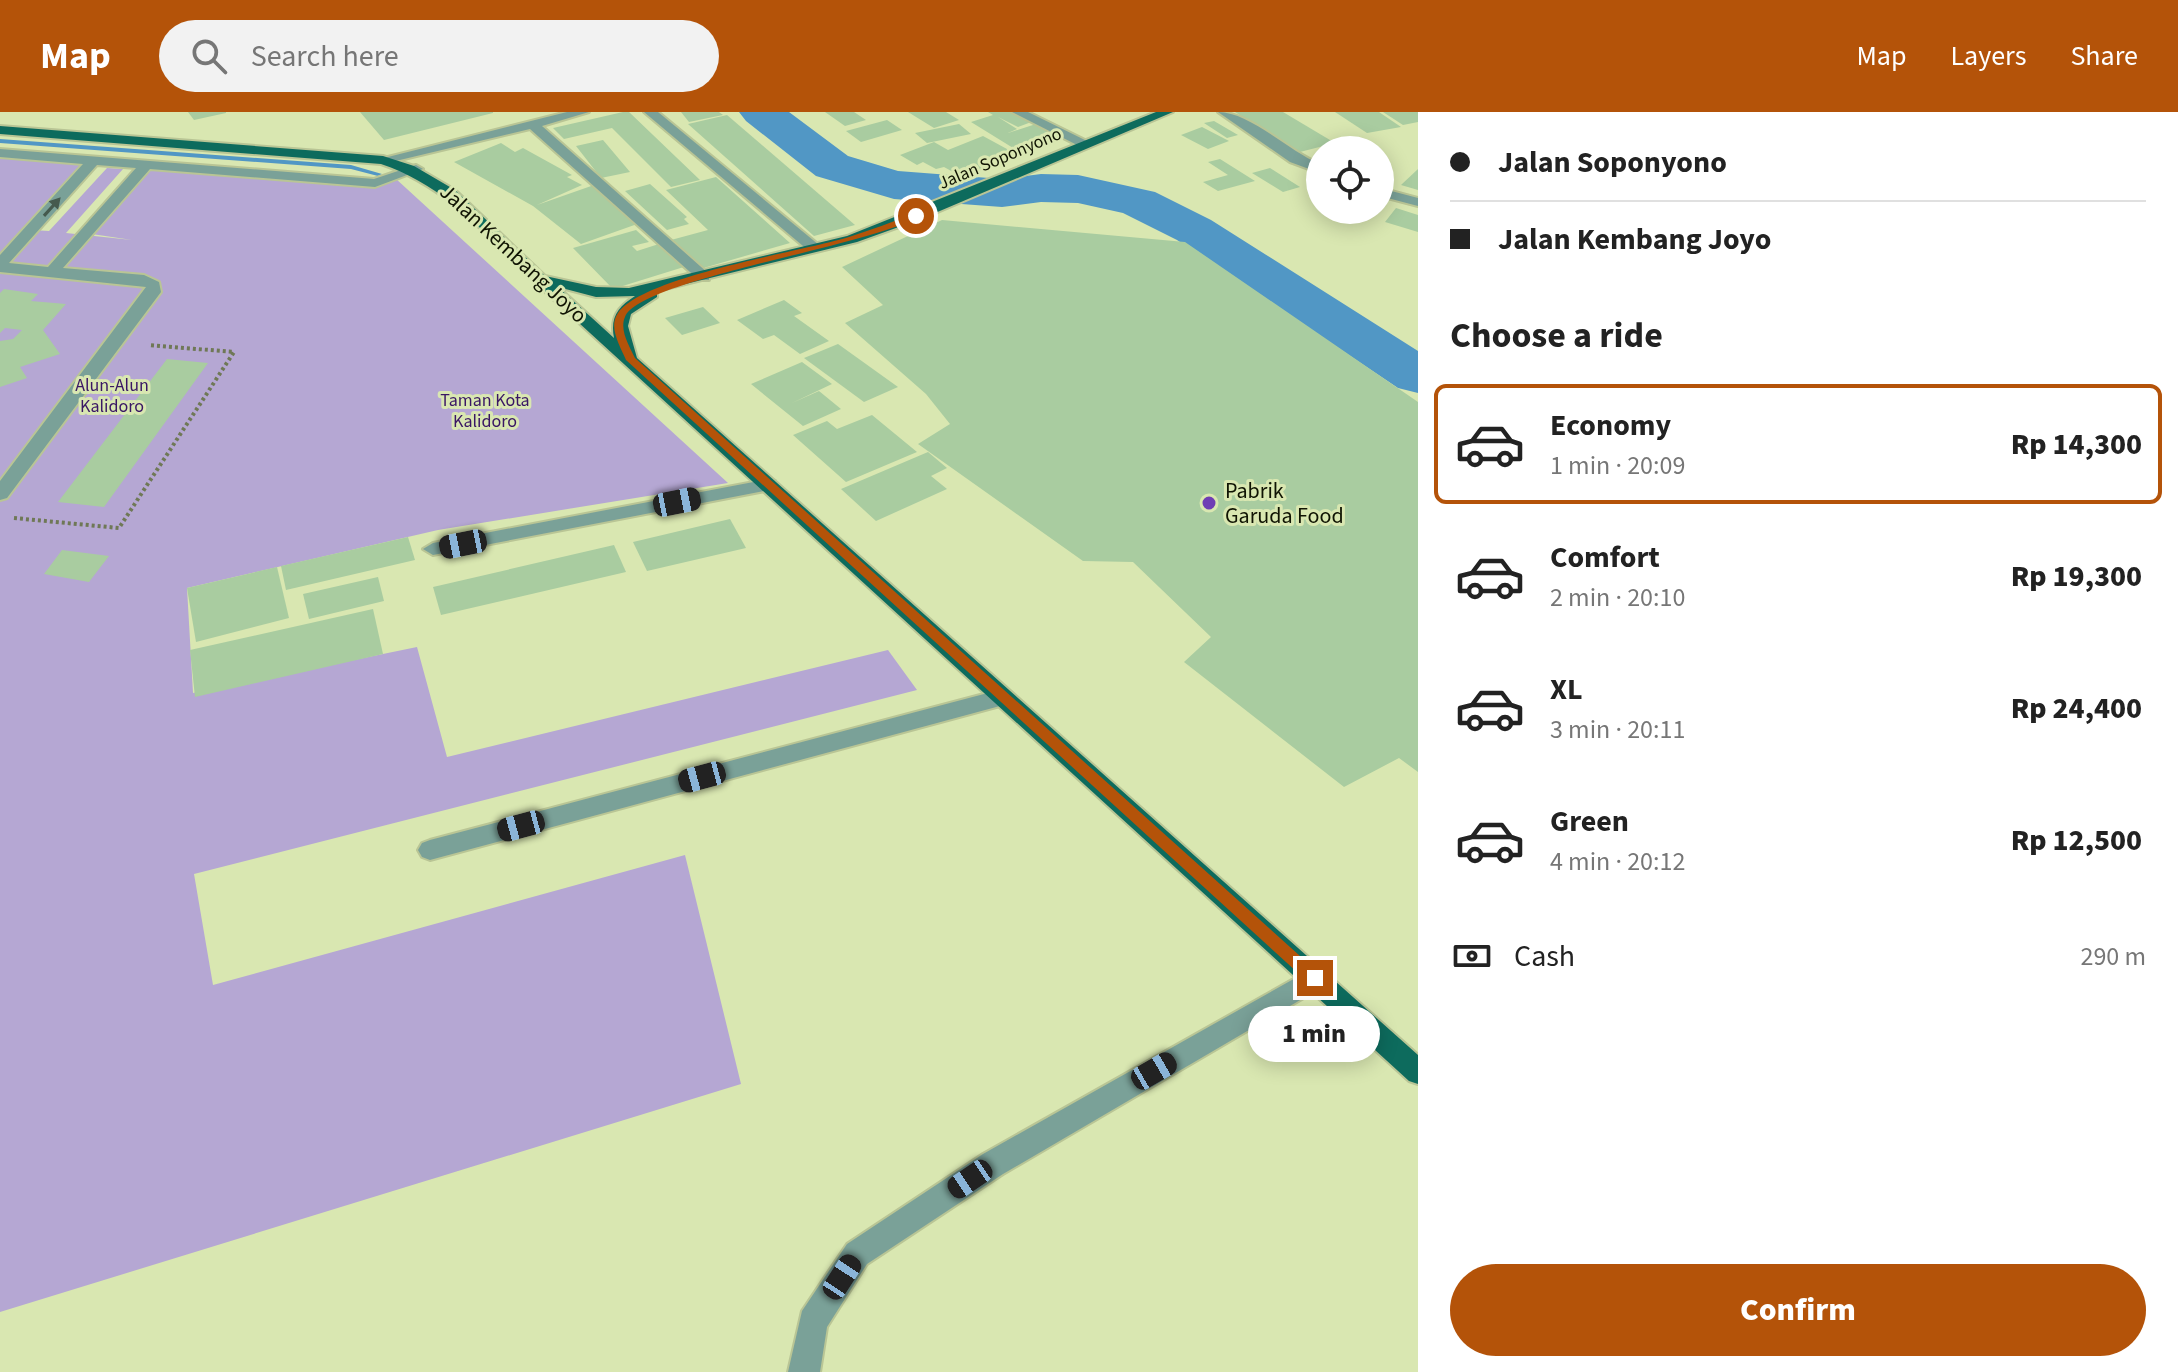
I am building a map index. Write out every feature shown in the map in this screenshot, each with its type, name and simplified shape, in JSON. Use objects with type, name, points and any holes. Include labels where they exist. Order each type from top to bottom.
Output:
[{"type":"main road","name":"Jalan Soponyono","points":[[663,288],[814,248],[916,216],[1167,112]]},
{"type":"main road","name":"Jalan Kembang Joyo","points":[[0,130],[383,160],[416,169],[463,201],[537,277],[1418,1072]]},
{"type":"main road","points":[[537,277],[596,292],[629,293],[663,288]]},
{"type":"main road","points":[[631,360],[619,331],[620,317],[631,304],[663,288]]},
{"type":"street","points":[[383,160],[583,112]]},
{"type":"street","points":[[650,112],[814,248]]},
{"type":"street","points":[[1018,112],[1086,144]]},
{"type":"street","points":[[1224,112],[1306,163]]},
{"type":"street","points":[[532,124],[704,277]]},
{"type":"street","points":[[0,153],[375,183],[416,169]]},
{"type":"street","points":[[0,494],[153,292],[154,285],[144,280],[52,272],[4,262],[93,161]]},
{"type":"street","points":[[52,272],[146,165]]},
{"type":"street","points":[[1394,196],[1418,202]]},
{"type":"street","points":[[433,549],[769,485]]},
{"type":"street","points":[[430,850],[1003,697]]},
{"type":"street","points":[[804,1372],[813,1322],[857,1254],[993,1164],[1315,978]]},
{"type":"path","points":[[0,517],[119,528],[234,352],[115,342]]},
{"type":"green space","points":[[0,153],[93,161],[32,230],[49,231],[107,168],[123,169],[66,233],[132,240],[85,233],[146,165],[375,183],[395,178],[728,483],[438,530],[187,588],[193,693],[417,647],[447,757],[888,650],[917,690],[194,874],[213,985],[685,855],[741,1084],[0,1312]]},
{"type":"building","points":[[188,112],[226,112],[226,113],[194,120]]},
{"type":"building","points":[[360,112],[493,112],[493,113],[384,140]]},
{"type":"building","points":[[629,112],[700,180],[671,187],[612,128],[564,139],[553,128]]},
{"type":"building","points":[[681,112],[719,112],[723,115],[689,122]]},
{"type":"building","points":[[825,112],[854,112],[866,120],[845,126]]},
{"type":"building","points":[[908,112],[946,112],[959,120],[934,128]]},
{"type":"building","points":[[988,112],[1016,112],[1034,121],[1018,127],[998,117],[1017,129],[1008,133],[1039,123],[1062,136],[1018,151],[971,122],[993,115]]},
{"type":"building","points":[[1235,112],[1283,112],[1323,136],[1306,136],[1306,150],[1296,153]]},
{"type":"building","points":[[1335,112],[1379,112],[1401,127],[1367,133]]},
{"type":"building","points":[[1383,112],[1418,112],[1418,122],[1403,125]]},
{"type":"building","points":[[727,115],[855,225],[814,236],[688,124]]},
{"type":"building","points":[[887,120],[902,130],[861,142],[846,131]]},
{"type":"building","points":[[1214,121],[1238,135],[1227,138],[1204,123]]},
{"type":"building","points":[[959,124],[971,134],[927,143],[915,133]]},
{"type":"building","points":[[1202,127],[1229,141],[1208,149],[1181,135]]},
{"type":"building","points":[[983,136],[1020,156],[964,178],[944,167],[936,169],[923,162],[917,165],[900,155],[934,142],[948,150]]},
{"type":"building","points":[[603,140],[630,172],[601,178],[576,146]]},
{"type":"building","points":[[501,143],[515,152],[523,148],[572,175],[567,177],[582,185],[537,205],[594,185],[640,223],[581,244],[533,206],[454,162]]},
{"type":"building","points":[[1220,159],[1255,181],[1218,191],[1203,182],[1228,175],[1208,162]]},
{"type":"building","points":[[1270,168],[1300,187],[1283,192],[1252,173]]},
{"type":"building","points":[[1418,169],[1418,190],[1401,185]]},
{"type":"building","points":[[716,177],[790,243],[700,269],[671,240],[708,230],[666,190]]},
{"type":"building","points":[[650,184],[687,217],[684,219],[689,224],[667,230],[625,191]]},
{"type":"building","points":[[1396,208],[1418,215],[1418,232],[1392,224]]},
{"type":"building","name":"Pabrik Garuda Food","points":[[942,220],[1185,242],[1418,402],[1418,772],[1399,758],[1344,787],[1184,662],[1211,637],[1133,562],[1083,561],[918,444],[950,424],[926,394],[845,323],[883,305],[842,267]]},
{"type":"building","points":[[636,230],[649,242],[632,246],[637,251],[662,243],[687,266],[613,289],[573,248]]},
{"type":"building","points":[[4,289],[38,294],[31,301],[66,304],[43,330],[60,354],[20,367],[27,378],[0,387],[0,341],[13,339],[22,330],[5,328],[0,333],[0,293]]},
{"type":"building","points":[[784,300],[802,313],[794,316],[829,341],[800,354],[774,335],[763,339],[737,320]]},
{"type":"building","points":[[703,307],[720,323],[682,335],[665,318]]},
{"type":"building","points":[[838,344],[898,387],[864,402],[804,358]]},
{"type":"building","points":[[167,359],[208,363],[104,507],[58,502]]},
{"type":"building","points":[[802,362],[832,384],[792,403],[819,391],[841,409],[803,426],[751,384]]},
{"type":"building","points":[[872,415],[917,452],[846,482],[793,435],[827,421],[837,429]]},
{"type":"building","points":[[928,452],[947,468],[931,476],[947,489],[876,521],[841,489]]},
{"type":"building","points":[[730,519],[746,548],[647,571],[633,542]]},
{"type":"building","points":[[408,537],[415,560],[286,590],[281,566]]},
{"type":"building","points":[[614,545],[626,572],[441,615],[433,587]]},
{"type":"building","points":[[62,550],[109,556],[89,582],[44,574]]},
{"type":"building","points":[[277,567],[289,618],[196,642],[187,588]]},
{"type":"building","points":[[378,577],[384,601],[309,619],[303,594]]},
{"type":"building","points":[[373,609],[383,654],[195,697],[190,650]]},
{"type":"waterway","points":[[761,112],[832,166],[894,185],[1002,193],[1041,188],[1078,189],[1138,202],[1194,230],[1418,376]]},
{"type":"waterway","points":[[0,141],[351,167],[378,174]]},
{"type":"place","name":"Pabrik Garuda Food","points":[[1209,503]]},
{"type":"route","points":[[916,216],[852,239],[663,288],[631,304],[620,317],[619,331],[631,360],[1315,978]]},
{"type":"park label","name":"Alun-Alun Kalidoro","points":[[112,395]]},
{"type":"park label","name":"Taman Kota Kalidoro","points":[[485,410]]}]
